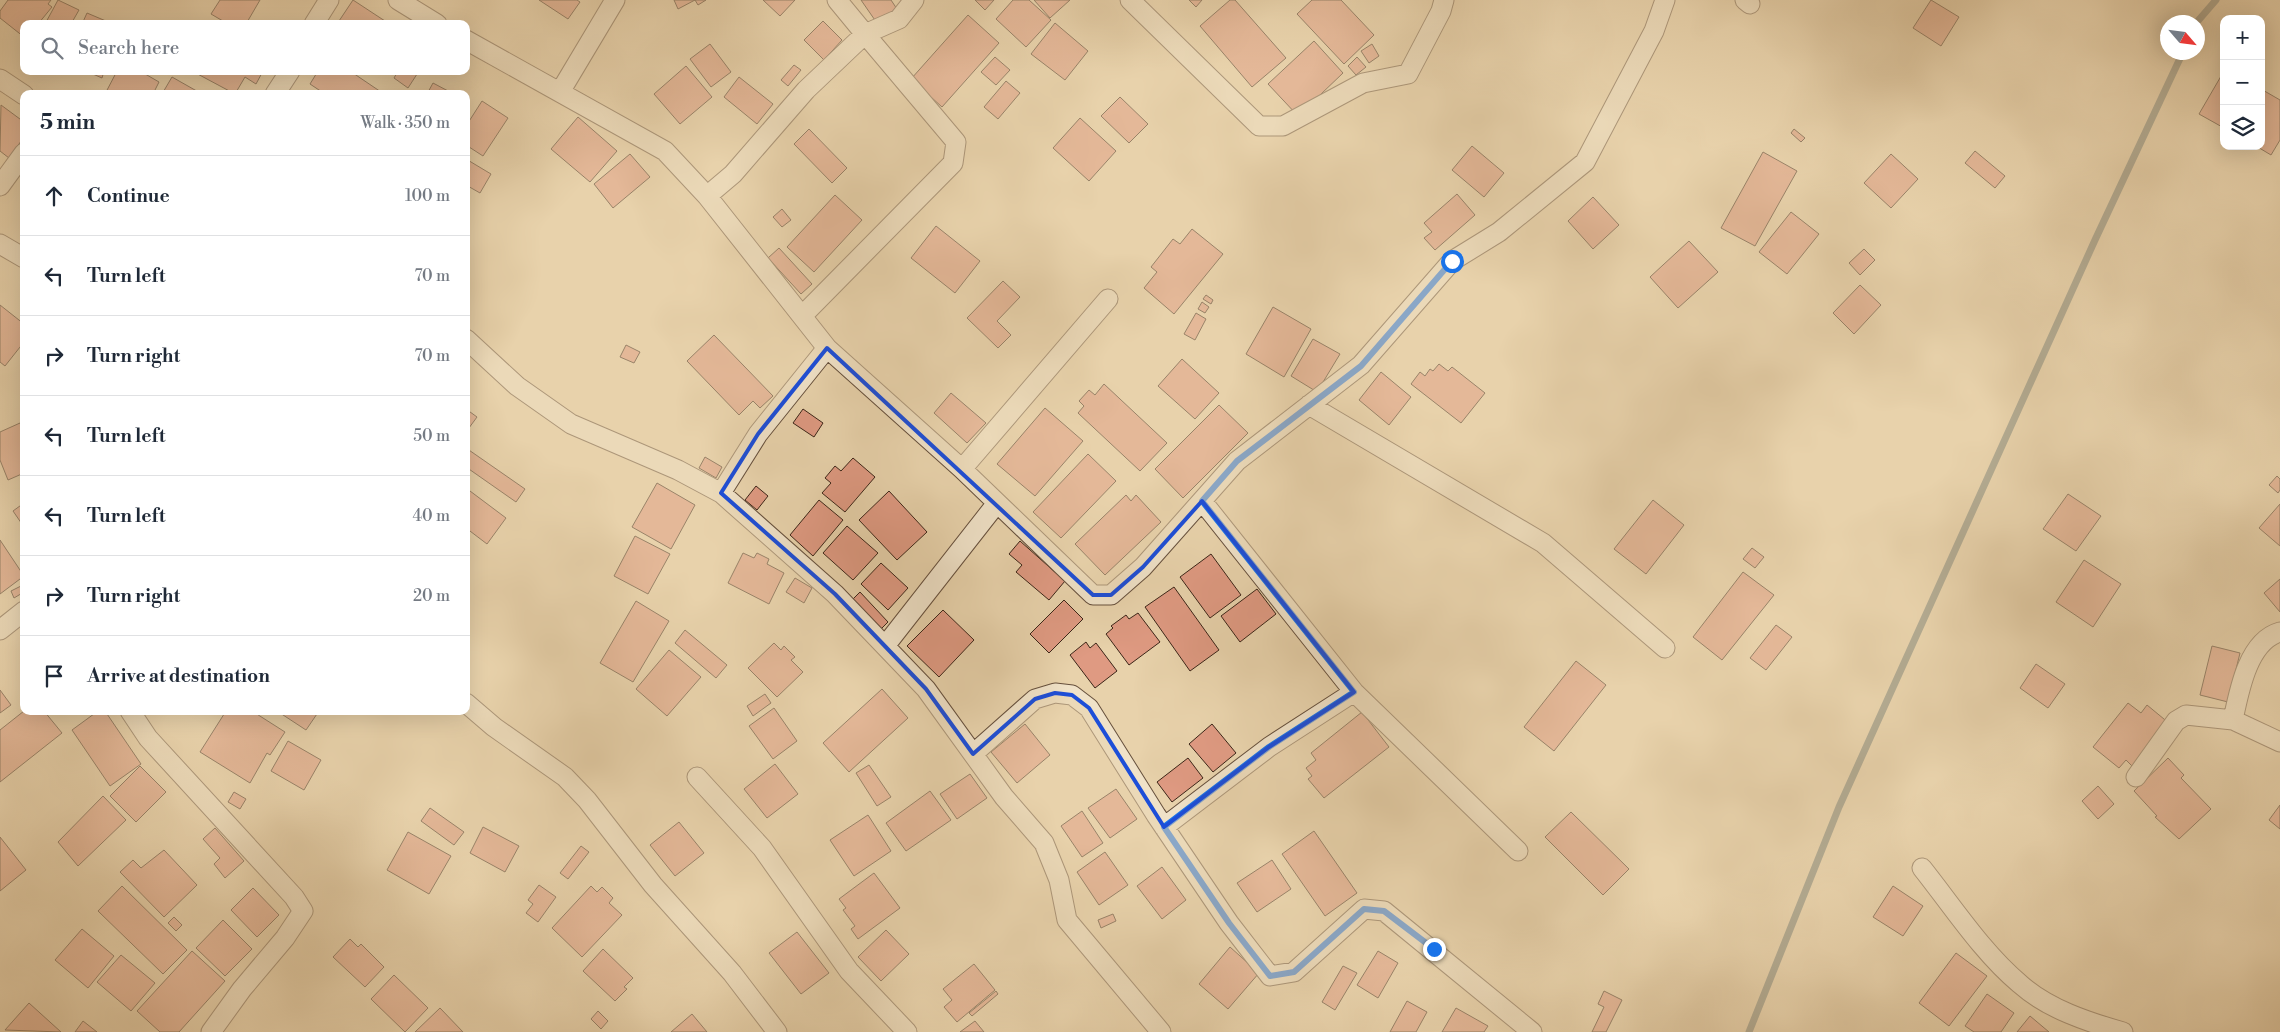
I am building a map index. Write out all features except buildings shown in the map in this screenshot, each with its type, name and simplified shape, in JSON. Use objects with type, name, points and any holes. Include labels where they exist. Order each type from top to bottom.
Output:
[{"type":"street","points":[[316,20],[329,0]]},
{"type":"street","points":[[398,0],[430,20]]},
{"type":"street","points":[[560,92],[615,0]]},
{"type":"street","points":[[802,316],[953,163],[956,142],[837,0]]},
{"type":"street","points":[[707,196],[732,174],[806,90],[864,34],[899,19],[914,0]]},
{"type":"street","points":[[1130,0],[1259,126],[1283,126],[1362,83],[1408,74],[1441,11],[1444,0]]},
{"type":"street","points":[[470,42],[665,151],[707,196],[827,348],[962,469],[1093,595],[1111,595],[1142,568],[1237,461],[1361,366],[1452,261],[1499,232],[1585,162],[1654,31],[1665,0]]},
{"type":"street","points":[[278,90],[287,75]]},
{"type":"street","points":[[0,79],[20,92]]},
{"type":"street","points":[[0,186],[20,158]]},
{"type":"street","points":[[0,244],[20,256]]},
{"type":"street","points":[[962,469],[1108,299]]},
{"type":"street","points":[[470,343],[517,386],[571,424],[678,470],[721,493],[836,594],[926,689],[1004,797],[1044,843],[1059,880],[1067,920],[1161,1032]]},
{"type":"street","points":[[721,493],[758,434],[827,348]]},
{"type":"street","points":[[1309,405],[1544,543],[1665,648]]},
{"type":"street","points":[[1202,501],[1354,692],[1518,851]]},
{"type":"street","points":[[885,646],[998,503]]},
{"type":"street","points":[[0,630],[20,614]]},
{"type":"street","points":[[2233,720],[2242,677],[2251,660],[2270,634],[2280,632]]},
{"type":"street","points":[[1164,827],[1269,747],[1354,692]]},
{"type":"street","points":[[973,754],[1035,699],[1055,693],[1072,695],[1089,708],[1164,827],[1229,923],[1270,976],[1294,972],[1364,909],[1384,911],[1532,1032]]},
{"type":"street","points":[[470,707],[494,727],[565,777],[587,800],[653,885],[732,974],[767,1028]]},
{"type":"street","points":[[133,715],[148,738],[294,897],[303,911],[285,938],[242,989],[222,1027]]},
{"type":"street","points":[[2136,777],[2176,721],[2186,715],[2233,720],[2280,742]]},
{"type":"street","points":[[697,777],[762,848],[849,971],[907,1032]]},
{"type":"street","points":[[1922,868],[1985,948],[2021,985],[2059,1008],[2095,1024],[2123,1032]]},
{"type":"highlighted area","points":[[827,348],[1093,595],[1111,595],[1143,567],[1202,501],[1354,692],[1269,747],[1164,827],[1089,708],[1072,695],[1055,693],[1035,699],[973,754],[926,689],[835,594],[721,493],[758,434]]},
{"type":"waterway","points":[[2203,15],[2216,0]]},
{"type":"waterway","points":[[1749,1032],[1839,807],[2095,240],[2179,60]]},
{"type":"route","points":[[1434,949],[1384,911],[1364,909],[1294,972],[1270,976],[1229,923],[1164,827],[1269,747],[1354,692],[1285,608],[1202,501],[1237,461],[1361,366],[1452,261]]}]
